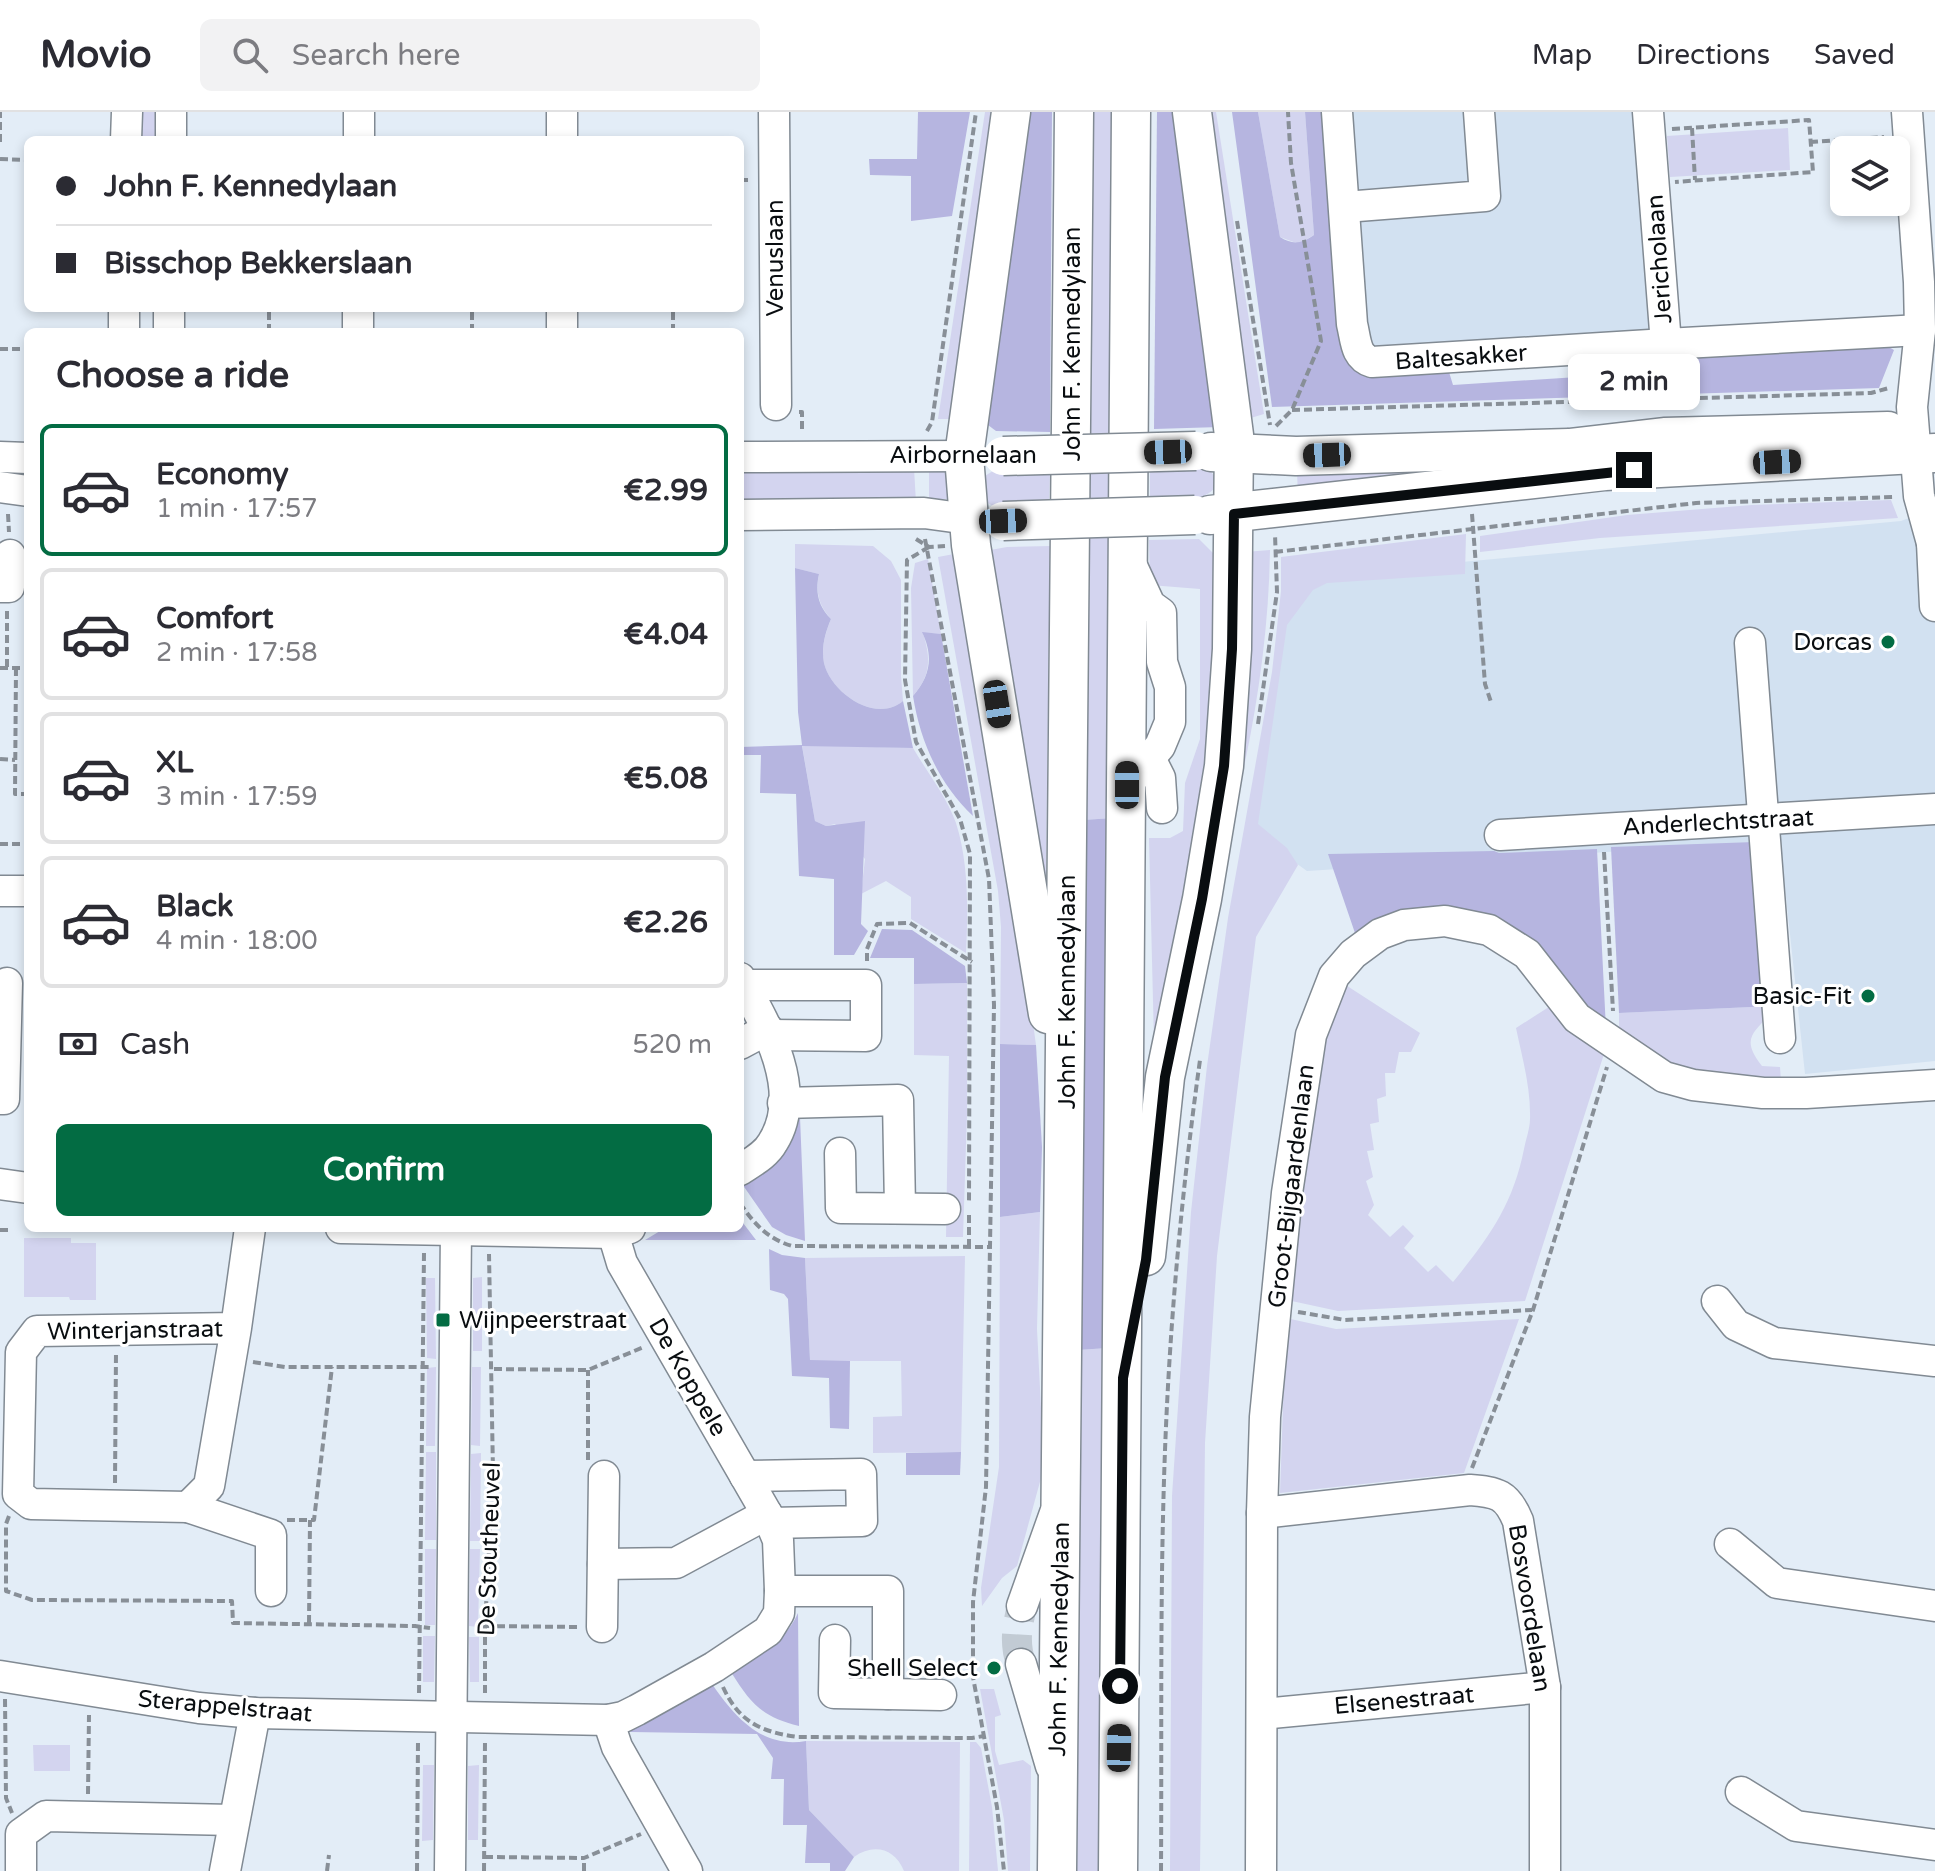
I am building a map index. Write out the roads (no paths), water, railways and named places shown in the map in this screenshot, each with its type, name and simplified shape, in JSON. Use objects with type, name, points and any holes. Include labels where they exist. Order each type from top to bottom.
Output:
[{"type":"main road","points":[[1011,112],[964,456],[985,520],[1066,1152]]},
{"type":"main road","name":"John F. Kennedylaan","points":[[1057,1871],[1074,112]]},
{"type":"main road","points":[[1118,1871],[1123,1378],[1138,772],[1128,557],[1131,112]]},
{"type":"main road","points":[[1123,1378],[1146,1260],[1165,1077],[1202,899],[1224,766],[1232,649],[1234,435],[1192,112]]},
{"type":"main road","name":"Airbornelaan","points":[[964,456],[1196,451],[1296,456],[1554,449],[1664,437],[1928,437]]},
{"type":"main road","points":[[985,520],[1234,514],[1928,437]]},
{"type":"street","points":[[126,136],[127,112]]},
{"type":"street","points":[[171,112],[171,136]]},
{"type":"street","points":[[359,112],[359,136]]},
{"type":"street","points":[[562,112],[562,136]]},
{"type":"street","name":"Venuslaan","points":[[774,112],[789,409]]},
{"type":"street","name":"Baltesakker","points":[[1337,112],[1352,324],[1359,354],[1364,360],[1388,362],[1666,344]]},
{"type":"street","points":[[1345,207],[1485,196],[1479,112]]},
{"type":"street","name":"Jericholaan","points":[[1648,121],[1666,344],[1920,330]]},
{"type":"street","points":[[1908,124],[1927,281],[1914,386],[1928,437]]},
{"type":"street","points":[[1920,330],[1928,437],[1919,496],[1934,534],[1935,606]]},
{"type":"street","name":"Airbornelaan","points":[[744,457],[964,456]]},
{"type":"street","points":[[0,457],[24,458]]},
{"type":"street","points":[[0,487],[24,490]]},
{"type":"street","points":[[744,515],[924,513],[985,520]]},
{"type":"street","points":[[3,587],[9,587],[10,555]]},
{"type":"street","points":[[1750,643],[1780,1038]]},
{"type":"street","points":[[1138,772],[1160,778],[1162,808]]},
{"type":"street","name":"Anderlechtstraat","points":[[1500,835],[1935,809]]},
{"type":"street","points":[[0,891],[24,891]]},
{"type":"street","name":"Groot-Bijgaardenlaan","points":[[1261,1871],[1265,1417],[1287,1193],[1311,1035],[1334,976],[1353,954],[1380,934],[1404,925],[1445,921],[1489,930],[1527,954],[1577,1018],[1664,1077],[1693,1085],[1795,1093],[1935,1085]]},
{"type":"street","points":[[744,982],[866,985],[866,1036],[769,1032],[744,1042]]},
{"type":"street","points":[[0,1099],[4,1099],[7,983]]},
{"type":"street","points":[[744,986],[779,1057],[783,1103],[782,1121],[773,1142],[760,1157],[744,1167]]},
{"type":"street","points":[[783,1103],[898,1100],[900,1208]]},
{"type":"street","points":[[840,1153],[841,1208],[945,1209]]},
{"type":"street","points":[[0,1184],[24,1187]]},
{"type":"street","name":"Winterjanstraat","points":[[236,1328],[37,1331],[21,1352],[18,1494],[31,1504],[188,1507],[209,1486],[236,1328],[249,1232]]},
{"type":"street","name":"De Stoutheuvel","points":[[450,1871],[456,1232]]},
{"type":"street","name":"De Koppele","points":[[451,1717],[608,1720],[637,1710],[714,1667],[768,1631],[779,1613],[778,1540],[745,1476],[622,1263],[622,1232]]},
{"type":"street","points":[[1717,1301],[1736,1325],[1774,1343],[1935,1361]]},
{"type":"street","points":[[603,1564],[676,1563],[769,1519],[862,1521],[861,1474],[745,1476]]},
{"type":"street","points":[[602,1627],[604,1476]]},
{"type":"street","name":"Bosvoordelaan","points":[[1262,1513],[1470,1490],[1495,1492],[1511,1504],[1518,1521],[1545,1687],[1545,1871]]},
{"type":"street","points":[[1022,1606],[1061,1496]]},
{"type":"street","points":[[188,1507],[271,1535],[271,1591]]},
{"type":"street","points":[[1730,1544],[1777,1583],[1935,1606]]},
{"type":"street","points":[[780,1591],[888,1591],[888,1694]]},
{"type":"street","points":[[835,1640],[834,1693],[941,1695]]},
{"type":"street","points":[[1021,1664],[1057,1783]]},
{"type":"street","name":"Sterappelstraat","points":[[2,1677],[199,1708],[255,1713],[451,1717]]},
{"type":"street","name":"Elsenestraat","points":[[1262,1714],[1545,1687]]},
{"type":"street","points":[[225,1871],[255,1713]]},
{"type":"street","points":[[608,1720],[617,1747],[687,1871]]},
{"type":"street","points":[[1741,1792],[1796,1826],[1935,1845]]},
{"type":"street","points":[[21,1871],[21,1834],[46,1816],[233,1820]]},
{"type":"tunnel","points":[[1021,1664],[1017,1635],[1022,1606]]},
{"type":"place","name":"Dorcas","points":[[1888,642]]},
{"type":"place","name":"Basic-Fit","points":[[1868,996]]},
{"type":"place","name":"Wijnpeerstraat","points":[[443,1320]]},
{"type":"place","name":"Shell Select","points":[[994,1668]]}]
